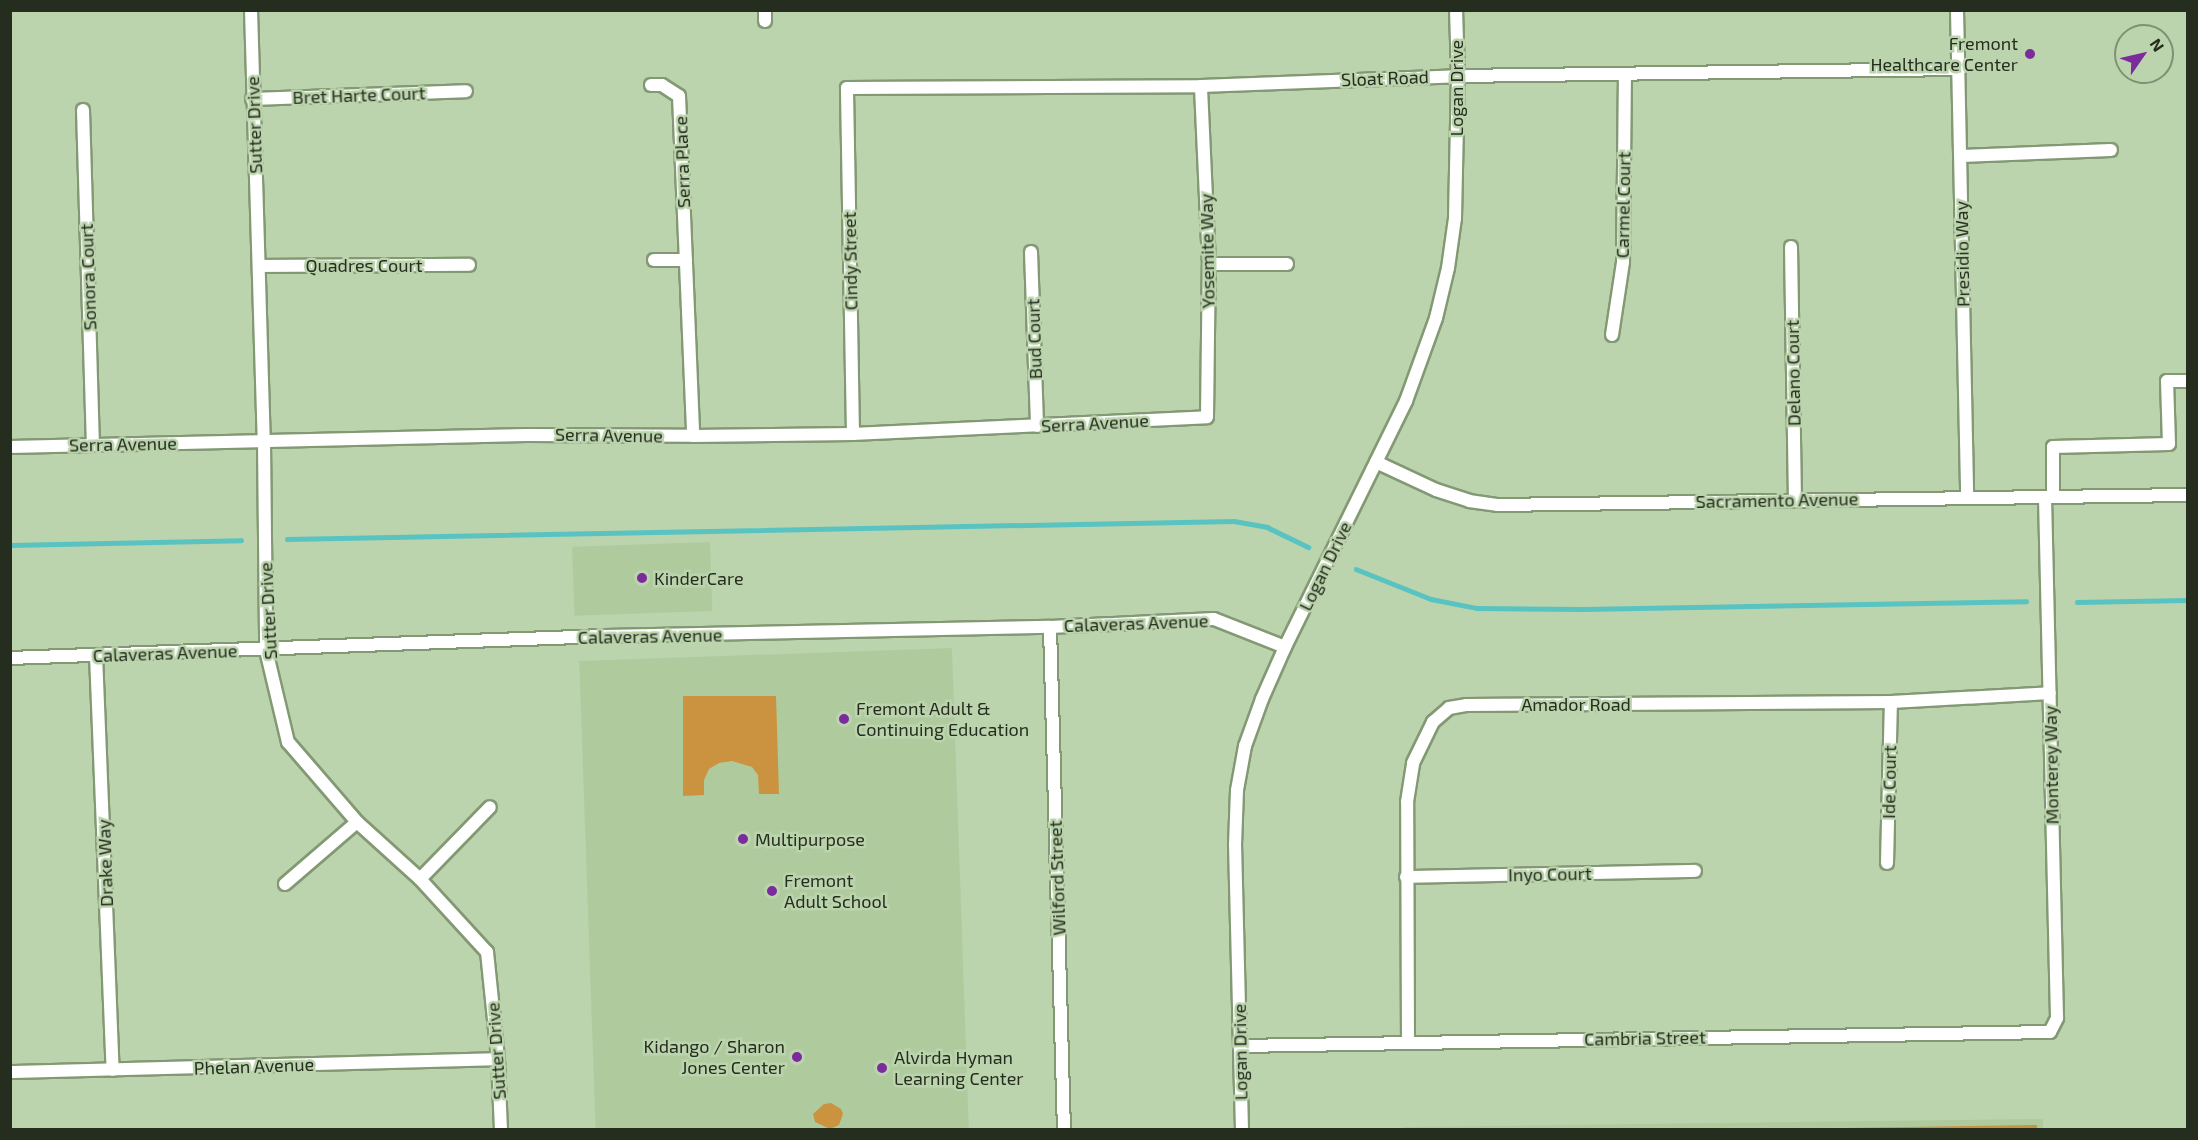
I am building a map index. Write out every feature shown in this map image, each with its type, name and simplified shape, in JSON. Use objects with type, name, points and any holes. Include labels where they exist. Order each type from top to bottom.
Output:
[{"type":"street","name":"Sutter Drive","points":[[251,10],[264,442],[266,650],[288,742],[357,822],[420,879],[487,952],[498,1059],[501,1130]]},
{"type":"street","name":"Logan Drive","points":[[1242,1130],[1235,844],[1237,790],[1245,746],[1262,699],[1285,647],[1417,374],[1436,318],[1448,268],[1455,218],[1458,75],[1456,10]]},
{"type":"street","name":"Presidio Way","points":[[1957,10],[1967,498]]},
{"type":"street","name":"Sloat Road","points":[[847,88],[1201,86],[1458,75],[1625,75],[1960,69]]},
{"type":"street","name":"Carmel Court","points":[[1612,335],[1623,262],[1625,75]]},
{"type":"street","name":"Serra Place","points":[[651,85],[662,85],[679,96],[693,436]]},
{"type":"street","name":"Yosemite Way","points":[[1201,86],[1209,264],[1207,417]]},
{"type":"street","name":"Cindy Street","points":[[847,88],[853,434]]},
{"type":"street","name":"Bret Harte Court","points":[[252,99],[466,92]]},
{"type":"street","name":"Sonora Court","points":[[83,110],[93,444]]},
{"type":"street","points":[[1961,156],[2110,150]]},
{"type":"street","name":"Delano Court","points":[[1791,247],[1795,500]]},
{"type":"street","name":"Bud Court","points":[[1031,252],[1037,426]]},
{"type":"street","points":[[654,260],[686,260]]},
{"type":"street","points":[[1209,264],[1287,264]]},
{"type":"street","name":"Quadres Court","points":[[259,266],[469,265]]},
{"type":"street","name":"Monterey Way","points":[[2050,1032],[2057,1018],[2050,693],[2049,497],[2053,447],[2169,444],[2167,381],[2187,381]]},
{"type":"street","name":"Serra Avenue","points":[[10,447],[528,435],[853,434],[1207,417]]},
{"type":"street","name":"Sacramento Avenue","points":[[1376,462],[1436,490],[1469,501],[1497,505],[2187,495]]},
{"type":"street","name":"Calaveras Avenue","points":[[10,658],[605,636],[1050,627],[1215,619],[1285,647]]},
{"type":"street","name":"Wilford Street","points":[[1050,627],[1064,1130]]},
{"type":"street","name":"Drake Way","points":[[96,655],[113,1070]]},
{"type":"street","name":"Amador Road","points":[[1408,1042],[1407,802],[1413,763],[1433,722],[1449,708],[1466,705],[1891,702],[2050,693]]},
{"type":"street","name":"Ide Court","points":[[1887,863],[1891,702]]},
{"type":"street","points":[[420,879],[490,807]]},
{"type":"street","points":[[285,884],[357,822]]},
{"type":"street","name":"Inyo Court","points":[[1406,877],[1695,871]]},
{"type":"street","name":"Cambria Street","points":[[1240,1046],[2050,1032]]},
{"type":"street","name":"Phelan Avenue","points":[[10,1072],[498,1059]]},
{"type":"shaded area","name":"KinderCare","points":[[710,542],[712,611],[574,616],[572,547]]},
{"type":"shaded area","name":"Fremont Adult School","points":[[952,648],[969,1129],[596,1130],[579,661]]},
{"type":"shaded area","points":[[683,696],[776,696],[779,794],[759,794],[758,775],[752,767],[732,761],[719,763],[709,769],[704,780],[704,795],[683,796]]},
{"type":"shaded area","points":[[831,1103],[841,1109],[843,1114],[839,1125],[830,1129],[815,1122],[813,1114],[824,1104]]},
{"type":"shaded area","points":[[2043,1119],[2043,1129],[1404,1130],[1404,1127]]},
{"type":"shaded area","points":[[2037,1125],[2037,1130],[1777,1129]]},
{"type":"waterway","points":[[287,539],[1234,521],[1267,527],[1308,547]]},
{"type":"waterway","points":[[10,545],[241,540]]},
{"type":"waterway","points":[[1356,569],[1431,599],[1477,608],[1583,609],[2026,601]]},
{"type":"waterway","points":[[2077,602],[2188,600]]},
{"type":"place","name":"Fremont Healthcare Center","points":[[2030,54]]},
{"type":"place","name":"KinderCare","points":[[642,578]]},
{"type":"place","name":"Fremont Adult & Continuing Education","points":[[844,719]]},
{"type":"place","name":"Multipurpose","points":[[743,839]]},
{"type":"place","name":"Fremont Adult School","points":[[772,891]]},
{"type":"place","name":"Kidango / Sharon Jones Center","points":[[797,1057]]},
{"type":"place","name":"Alvirda Hyman Learning Center","points":[[882,1068]]}]
